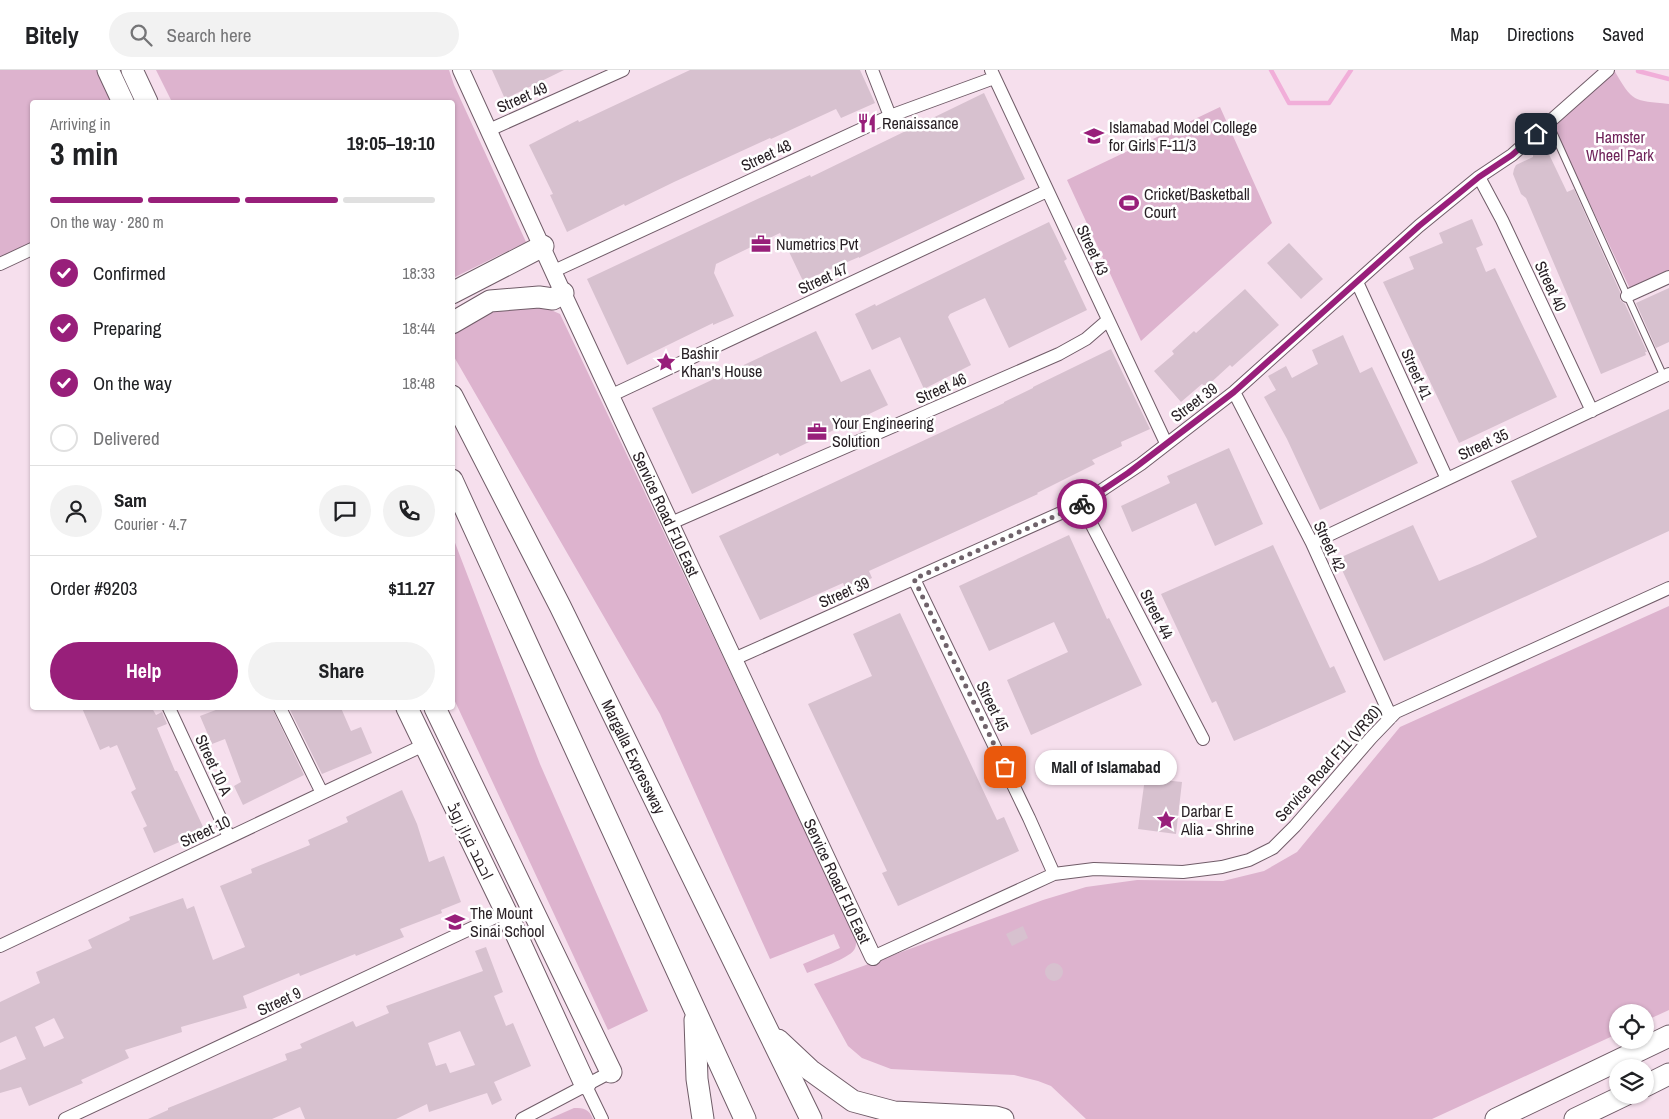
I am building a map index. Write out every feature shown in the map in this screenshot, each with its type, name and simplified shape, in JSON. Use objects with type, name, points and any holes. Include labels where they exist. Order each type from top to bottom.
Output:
[{"type":"main road","points":[[108,70],[122,100]]},
{"type":"main road","points":[[132,70],[146,100]]},
{"type":"main road","points":[[455,291],[542,246]]},
{"type":"main road","points":[[455,321],[490,300],[552,299],[564,293]]},
{"type":"main road","name":"Margalla Expressway","points":[[455,402],[560,606],[811,1119]]},
{"type":"main road","points":[[455,487],[745,1119]]},
{"type":"main road","name":"احمد فراز روڈ","points":[[408,710],[506,912],[585,1084]]},
{"type":"main road","name":"احمد فراز روڈ","points":[[436,710],[611,1072]]},
{"type":"main road","points":[[694,1009],[697,1079],[704,1119]]},
{"type":"main road","points":[[767,1030],[810,1070],[853,1101],[894,1112],[996,1117],[1003,1119]]},
{"type":"main road","points":[[1496,1119],[1669,1036]]},
{"type":"main road","points":[[1605,1067],[1609,1074]]},
{"type":"main road","points":[[1654,1082],[1669,1074]]},
{"type":"main road","points":[[1575,1119],[1609,1101]]},
{"type":"street","name":"Service Road F10 East","points":[[461,70],[873,957]]},
{"type":"street","name":"Street 49","points":[[489,130],[623,70]]},
{"type":"street","points":[[872,70],[890,116]]},
{"type":"street","name":"Street 39","points":[[734,659],[1081,504],[1116,482],[1234,392],[1419,226],[1479,177],[1512,155],[1608,70]]},
{"type":"street","name":"Street 48","points":[[554,271],[890,116],[993,74]]},
{"type":"street","name":"Street 43","points":[[993,74],[1166,443]]},
{"type":"street","name":"Street 40","points":[[1479,177],[1502,220],[1592,411]]},
{"type":"street","name":"Street 47","points":[[612,394],[1048,191]]},
{"type":"street","points":[[0,264],[30,251]]},
{"type":"street","points":[[1627,296],[1669,277]]},
{"type":"street","name":"Street 41","points":[[1357,282],[1447,479]]},
{"type":"street","name":"Street 46","points":[[672,523],[1059,354],[1086,339],[1108,320]]},
{"type":"street","name":"Street 35","points":[[1312,543],[1667,376]]},
{"type":"street","name":"Street 42","points":[[1234,392],[1312,543],[1390,718]]},
{"type":"street","name":"Street 44","points":[[1081,504],[1204,740]]},
{"type":"street","name":"Street 45","points":[[914,579],[1030,818],[1054,874]]},
{"type":"street","name":"Service Road F11 (VR30)","points":[[873,957],[1054,874],[1094,869],[1183,872],[1222,867],[1250,860],[1273,848],[1295,826],[1396,712],[1669,588]]},
{"type":"street","name":"Street 10 A","points":[[170,710],[229,837]]},
{"type":"street","points":[[281,710],[322,793]]},
{"type":"street","name":"Street 10","points":[[0,946],[424,745]]},
{"type":"street","name":"Street 9","points":[[65,1119],[506,912]]},
{"type":"street","points":[[522,1119],[560,1100],[585,1084],[611,1072]]},
{"type":"street","points":[[585,1084],[602,1119]]},
{"type":"lane","points":[[1549,123],[1627,296],[1667,376]]},
{"type":"green space","points":[[0,70],[108,70],[122,100],[30,100],[30,250],[0,264]]},
{"type":"green space","points":[[156,70],[449,70],[454,85],[526,242],[455,277],[455,100],[171,100]]},
{"type":"green space","name":"Hamster Wheel Park","points":[[1614,70],[1626,89],[1635,98],[1648,102],[1669,104],[1669,273],[1631,291],[1551,121]]},
{"type":"green space","points":[[1220,107],[1272,223],[1141,341],[1067,180]]},
{"type":"green space","points":[[522,304],[551,310],[560,314],[853,931],[856,941],[855,948],[851,953],[839,960],[807,973],[803,964],[840,948],[834,934],[770,959],[660,714],[455,358],[455,330],[489,309]]},
{"type":"green space","points":[[455,543],[540,764],[648,1011],[608,1030],[455,701]]},
{"type":"green space","points":[[1669,606],[1669,1010],[1654,1017],[1654,1004],[1609,1004],[1609,1038],[1432,1119],[1086,1119],[1051,1086],[1038,1081],[1014,1075],[891,1069],[862,1058],[848,1046],[814,984],[1043,900],[1086,887],[1137,880],[1223,881],[1264,871],[1297,852],[1400,727]]},
{"type":"green space","points":[[574,1108],[586,1110],[593,1119],[549,1119]]},
{"type":"building","points":[[492,70],[564,70],[505,99]]},
{"type":"building","points":[[690,70],[860,70],[875,103],[841,118],[836,109],[625,206],[624,204],[567,232],[550,195],[553,194],[529,145],[578,120],[579,122]]},
{"type":"building","points":[[984,93],[1025,179],[859,258],[803,281],[780,233],[716,264],[714,273],[734,316],[713,325],[713,323],[627,365],[587,279],[810,175],[811,177]]},
{"type":"building","points":[[1546,148],[1567,192],[1574,189],[1620,292],[1620,300],[1625,304],[1647,352],[1645,352],[1646,355],[1601,374],[1526,198],[1521,194],[1513,174],[1516,165]]},
{"type":"building","points":[[1472,219],[1483,245],[1476,248],[1486,272],[1495,268],[1557,397],[1459,443],[1383,282],[1414,269],[1409,257],[1443,243],[1439,233]]},
{"type":"building","points":[[1049,222],[1067,259],[1064,261],[1087,310],[1009,348],[985,298],[950,314],[948,317],[971,365],[924,389],[900,337],[872,350],[855,314],[875,304],[876,306]]},
{"type":"building","points":[[1289,243],[1323,279],[1301,299],[1267,263]]},
{"type":"building","points":[[1669,288],[1669,342],[1656,348],[1636,303]]},
{"type":"building","points":[[1245,289],[1279,325],[1232,367],[1230,365],[1206,387],[1202,384],[1181,402],[1154,371],[1174,354],[1172,351],[1194,331],[1196,333]]},
{"type":"building","points":[[816,331],[841,382],[870,369],[888,405],[780,456],[778,453],[692,494],[652,408]]},
{"type":"building","points":[[1343,335],[1360,373],[1372,367],[1418,463],[1320,510],[1287,439],[1264,397],[1276,390],[1268,376],[1286,366],[1292,378],[1318,364],[1312,350]]},
{"type":"building","points":[[1111,349],[1150,429],[1121,442],[1122,446],[1092,460],[1095,464],[1038,494],[869,571],[872,578],[846,590],[843,583],[760,620],[719,536],[1004,403]]},
{"type":"building","points":[[1669,409],[1669,531],[1384,661],[1337,559],[1413,525],[1439,581],[1482,563],[1537,537],[1511,481]]},
{"type":"building","points":[[1229,448],[1263,524],[1215,546],[1196,503],[1132,532],[1121,506],[1170,483],[1167,476]]},
{"type":"building","points":[[1069,535],[1107,619],[1109,618],[1142,685],[1031,735],[1007,680],[1068,652],[1054,622],[989,651],[959,586]]},
{"type":"building","points":[[1273,545],[1330,668],[1334,666],[1346,692],[1234,741],[1216,701],[1212,703],[1161,594]]},
{"type":"building","points":[[900,613],[997,820],[1004,817],[1019,851],[898,906],[882,873],[887,871],[808,704],[872,676],[853,634]]},
{"type":"building","points":[[83,710],[153,710],[156,715],[162,712],[167,724],[157,728],[175,771],[177,771],[205,831],[154,853],[143,828],[147,826],[131,792],[136,789],[117,745],[100,750]]},
{"type":"building","points":[[216,710],[273,710],[304,775],[243,805],[234,786],[241,782],[225,739],[212,744],[200,716]]},
{"type":"building","points":[[290,710],[342,710],[351,731],[361,727],[372,753],[322,774]]},
{"type":"building","points":[[1121,759],[1146,759],[1146,776],[1122,776]]},
{"type":"building","points":[[1145,778],[1182,782],[1176,834],[1138,829]]},
{"type":"building","points":[[402,790],[417,824],[429,862],[444,856],[461,902],[441,910],[442,913],[400,929],[404,937],[300,976],[299,973],[243,996],[247,1008],[181,1027],[182,1032],[125,1050],[129,1058],[81,1080],[83,1083],[29,1106],[21,1087],[0,1093],[0,1070],[26,1059],[16,1036],[0,1043],[0,1002],[40,983],[36,972],[92,948],[88,940],[130,920],[129,917],[183,898],[187,909],[194,906],[213,960],[245,947],[220,886],[252,873],[251,869],[310,845],[308,840],[348,822],[346,817]],"holes":[[[54,1018],[64,1038],[44,1047],[35,1027]]]},
{"type":"building","points":[[1023,926],[1028,938],[1012,946],[1006,934]]},
{"type":"building","points":[[486,947],[503,992],[494,996],[506,1026],[513,1023],[531,1066],[494,1082],[502,1100],[492,1105],[487,1093],[429,1112],[427,1104],[396,1119],[305,1119],[300,1107],[272,1119],[148,1119],[168,1110],[168,1108],[287,1060],[285,1054],[302,1048],[300,1044],[353,1021],[356,1027],[389,1013],[386,1006],[483,971],[475,951]],"holes":[[[460,1031],[475,1065],[450,1073],[446,1063],[436,1066],[428,1043]]]},
{"type":"building","points":[[1054,963],[1060,966],[1063,972],[1060,978],[1054,981],[1048,978],[1045,972],[1048,966]]},
{"type":"waterway","points":[[1271,70],[1289,103],[1329,103],[1351,70]]},
{"type":"waterway","points":[[1638,71],[1669,79]]},
{"type":"way so far","points":[[1005,767],[914,579],[1082,504]]},
{"type":"place","name":"Renaissance","points":[[867,123]]},
{"type":"place","name":"Islamabad Model College for Girls F-11/3","points":[[1094,136]]},
{"type":"place","name":"Cricket/Basketball Court","points":[[1129,203]]},
{"type":"place","name":"Numetrics Pvt","points":[[761,244]]},
{"type":"place","name":"Bashir Khan's House","points":[[666,362]]},
{"type":"place","name":"Your Engineering Solution","points":[[817,432]]},
{"type":"place","name":"Mall of Islamabad","points":[[1005,767]]},
{"type":"place","name":"Darbar E Alia - Shrine","points":[[1166,820]]},
{"type":"place","name":"The Mount Sinai School","points":[[455,922]]},
{"type":"route","points":[[1082,504],[1141,464],[1234,392],[1419,226],[1479,177],[1512,155],[1536,134]]}]
